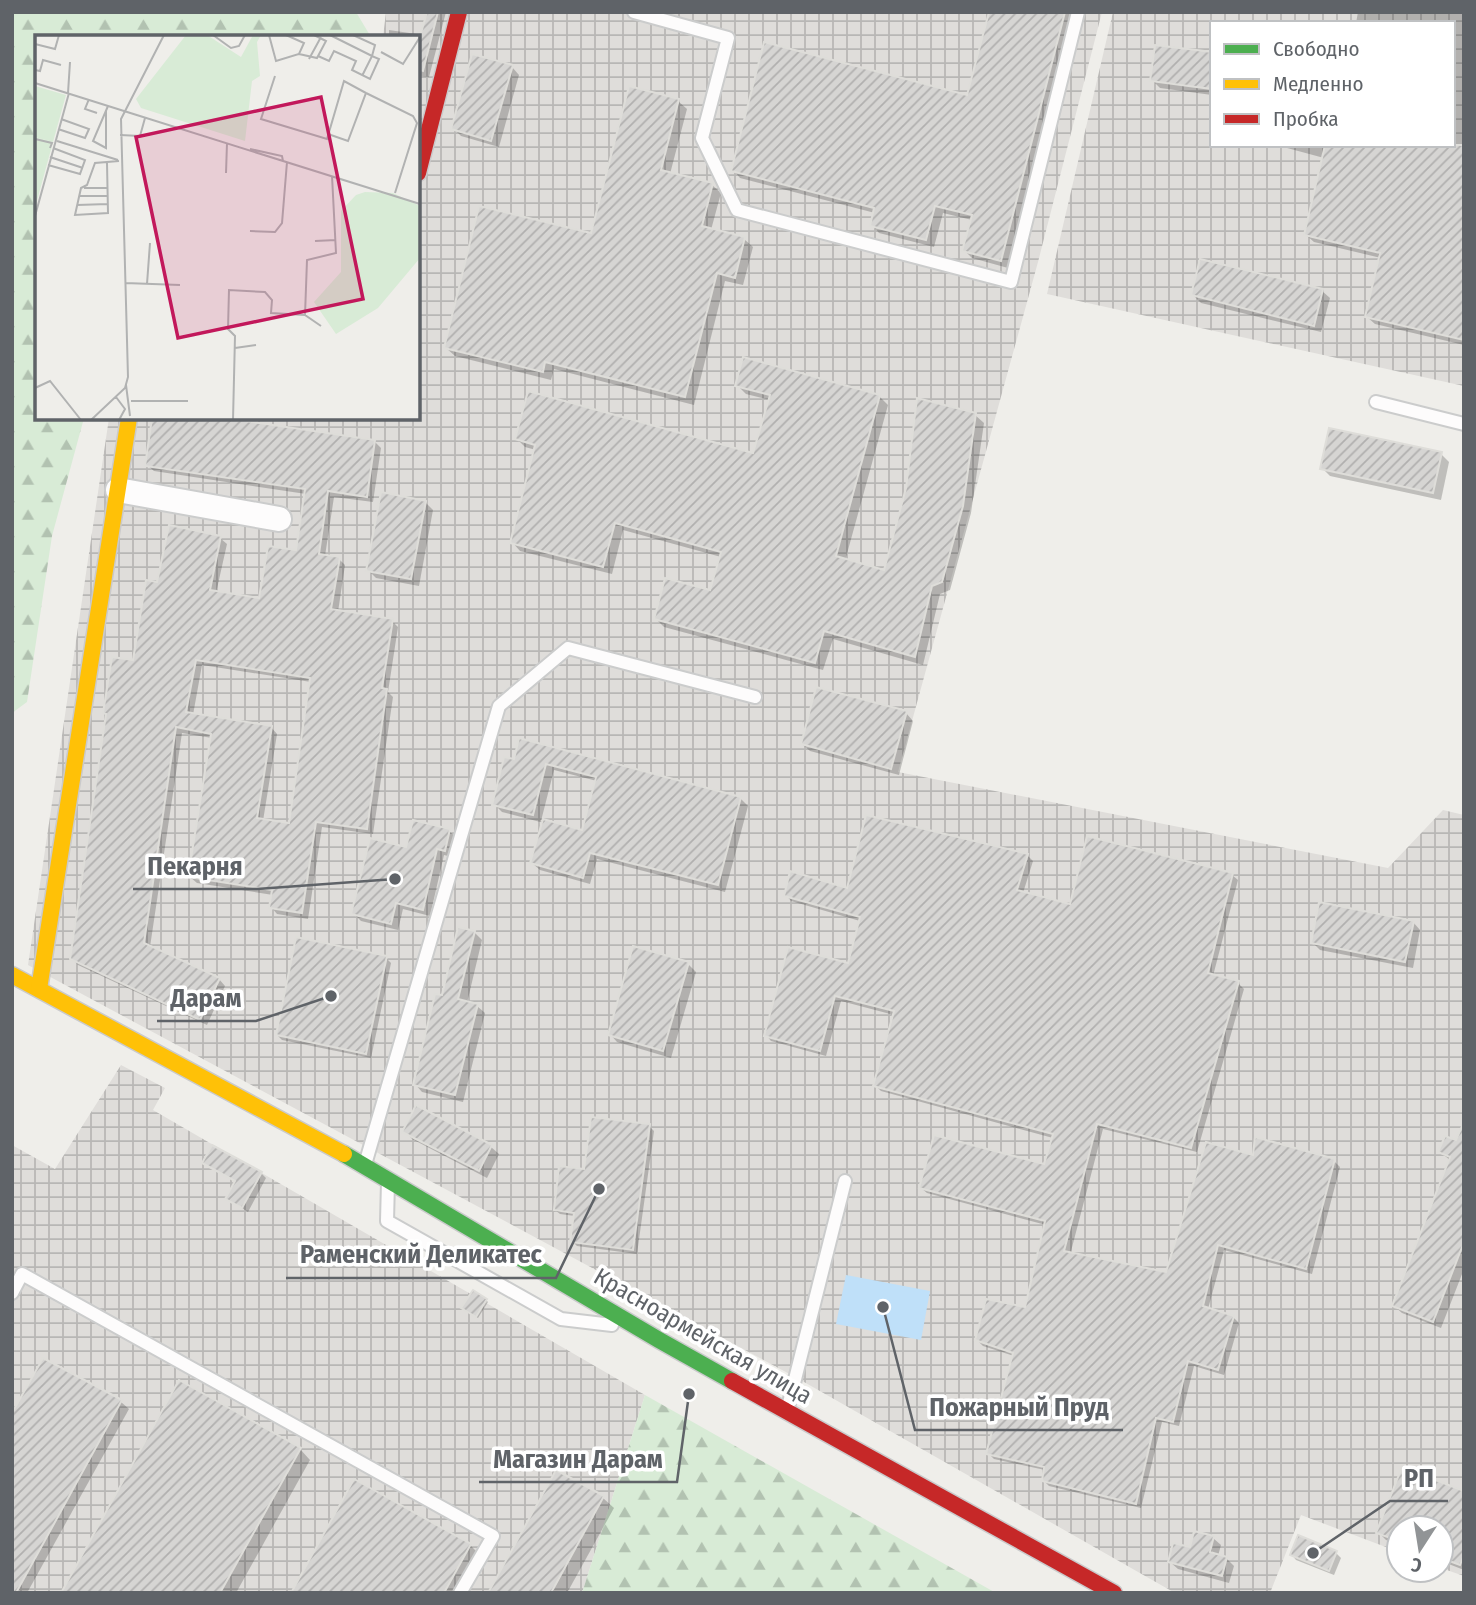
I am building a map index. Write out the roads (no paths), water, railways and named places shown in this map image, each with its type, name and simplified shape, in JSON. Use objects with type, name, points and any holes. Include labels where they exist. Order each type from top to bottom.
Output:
[{"type":"street","points":[[420,165],[458,12]]},
{"type":"street","points":[[39,989],[130,420]]},
{"type":"street","points":[[118,490],[279,519]]},
{"type":"street","name":"Красноармейская улица","points":[[12,975],[365,1165],[640,1329],[1114,1593]]},
{"type":"lane","points":[[634,12],[728,38],[702,138],[737,210],[1011,282],[1078,12]]},
{"type":"lane","points":[[1376,402],[1464,424]]},
{"type":"lane","points":[[365,1165],[499,706],[568,648],[755,697]]},
{"type":"lane","points":[[388,1178],[387,1221],[561,1319],[640,1329]]},
{"type":"lane","points":[[787,1411],[845,1181]]},
{"type":"lane","points":[[12,1293],[22,1274],[493,1536],[460,1593]]},
{"type":"water","points":[[846,1275],[930,1291],[921,1340],[836,1324]]},
{"type":"place","name":"Пекарня","points":[[395,879]]},
{"type":"place","name":"Дарам","points":[[331,996]]},
{"type":"place","name":"Раменский Деликатес","points":[[599,1189]]},
{"type":"place","name":"Пожарный Пруд","points":[[883,1307]]},
{"type":"place","name":"Магазин Дарам","points":[[689,1394]]},
{"type":"place","name":"РП","points":[[1313,1553]]}]
